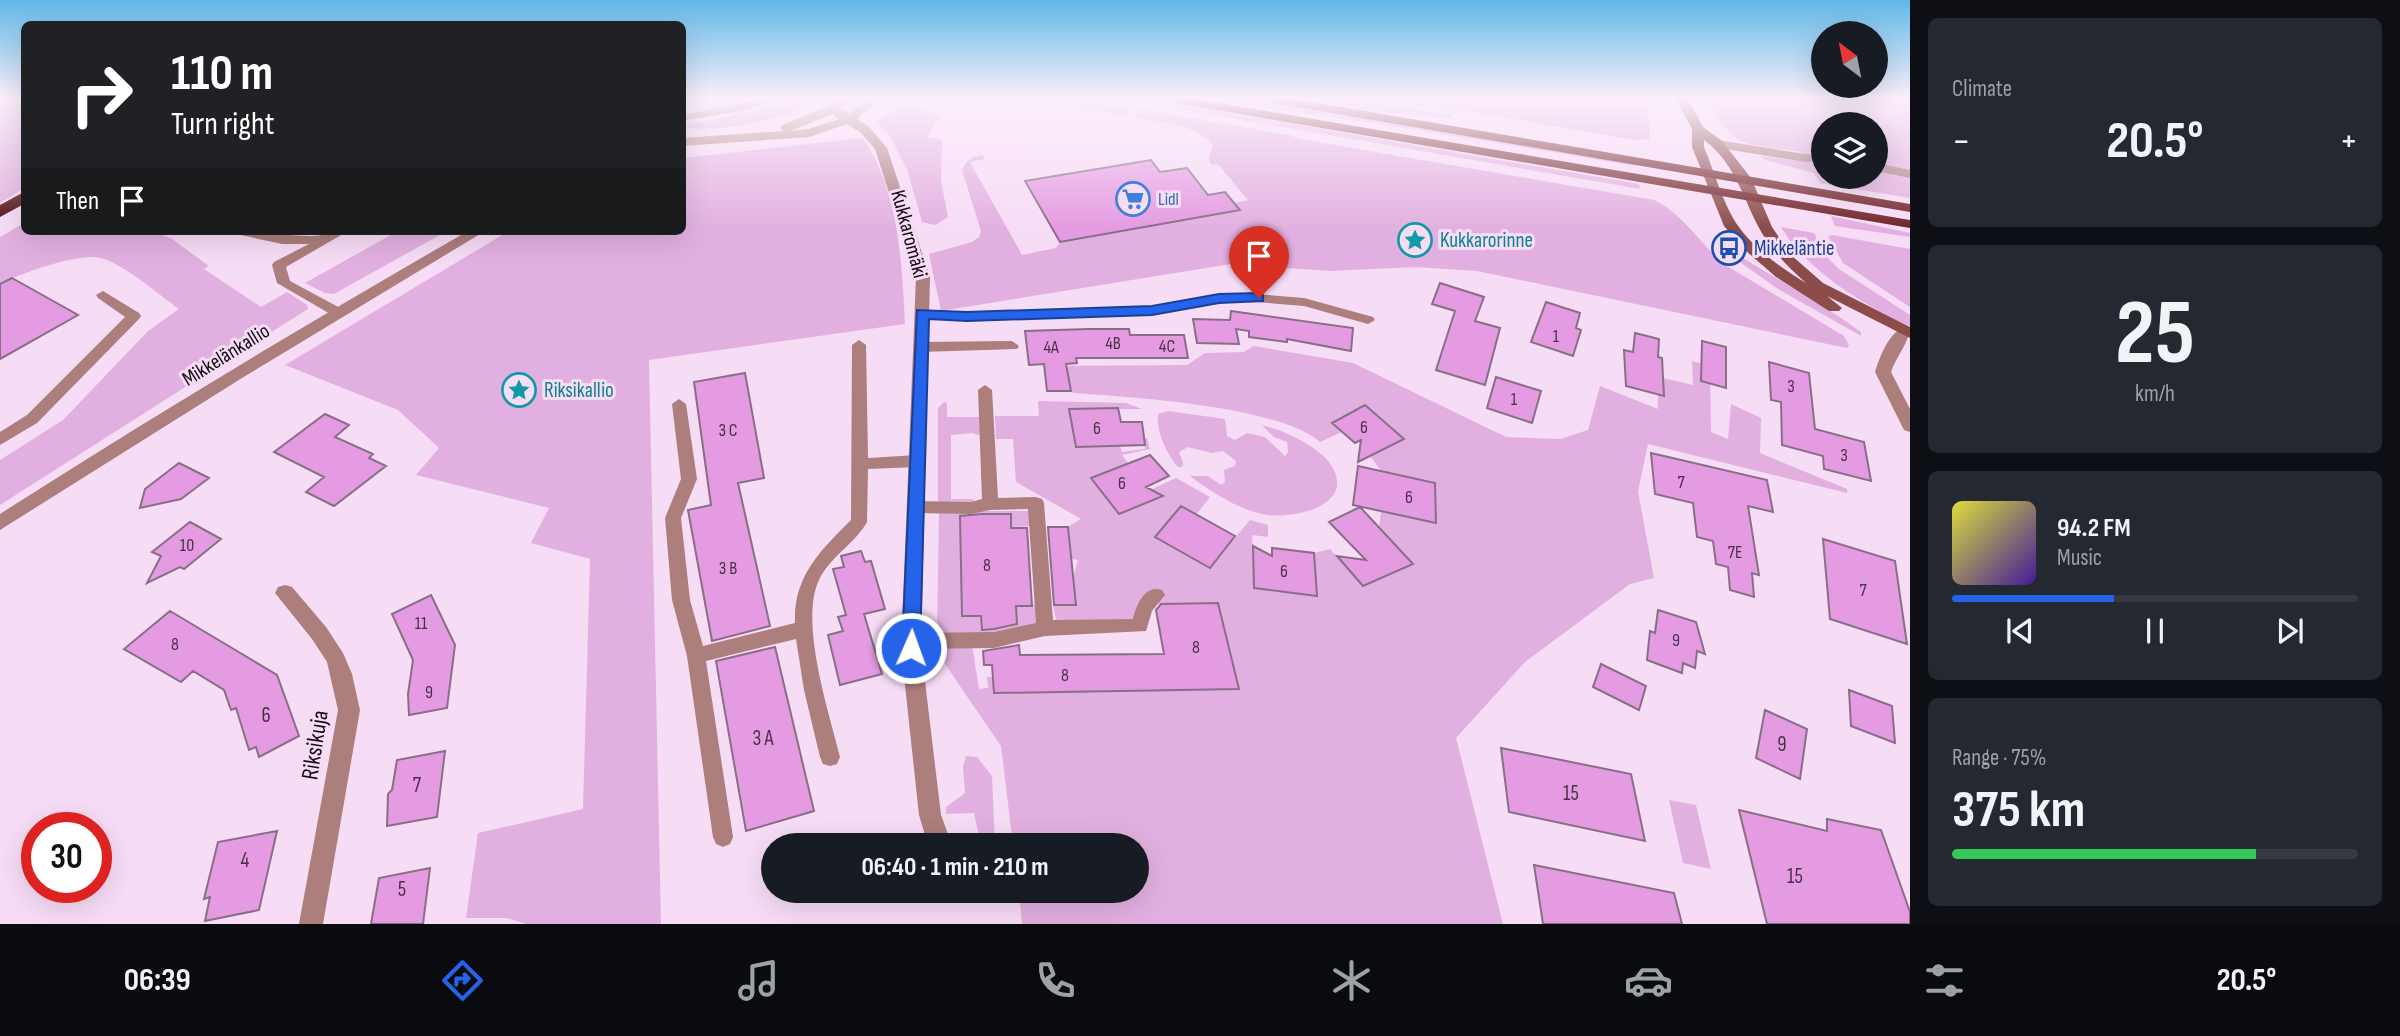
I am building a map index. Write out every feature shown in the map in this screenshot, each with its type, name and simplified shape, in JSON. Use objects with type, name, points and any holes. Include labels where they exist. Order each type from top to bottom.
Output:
[{"type":"highway","points":[[0,212],[21,199]]},
{"type":"main road","points":[[1428,142],[1910,224]]},
{"type":"main road","points":[[1530,142],[1910,208]]},
{"type":"main road","points":[[1698,142],[1729,223],[1750,247],[1812,296],[1906,337]]},
{"type":"main road","points":[[1715,142],[1744,178],[1765,227],[1786,258],[1801,273],[1843,301],[1906,337]]},
{"type":"street","name":"Kukkaromäki","points":[[876,142],[892,175],[923,277],[911,641],[930,815],[936,833]]},
{"type":"street","points":[[1718,144],[1811,158]]},
{"type":"street","points":[[1888,169],[1910,174]]},
{"type":"street","name":"Mikkelänkallio","points":[[0,523],[106,454],[337,312],[471,235]]},
{"type":"street","points":[[1906,337],[1889,354],[1883,372],[1910,426]]},
{"type":"street","name":"Riksikuja","points":[[285,593],[339,660],[347,684],[349,710],[311,924]]},
{"type":"lane","points":[[259,235],[282,240],[325,240]]},
{"type":"lane","points":[[334,235],[279,265],[284,283],[337,312]]},
{"type":"lane","points":[[2,436],[32,419],[134,316],[103,295]]},
{"type":"lane","points":[[922,314],[967,317],[1152,310],[1219,298],[1244,297],[1304,302],[1368,320]]},
{"type":"lane","points":[[830,757],[803,615],[811,578],[830,552],[859,522],[859,345]]},
{"type":"lane","points":[[920,347],[1012,346]]},
{"type":"lane","points":[[985,390],[990,504]]},
{"type":"lane","points":[[679,404],[688,479],[673,518],[681,600],[696,656],[723,837]]},
{"type":"lane","points":[[860,464],[917,461]]},
{"type":"lane","points":[[915,508],[971,508],[990,504],[1036,503],[1045,628]]},
{"type":"lane","points":[[911,641],[994,640],[1045,628],[1140,626],[1144,608],[1156,595]]},
{"type":"lane","points":[[696,656],[804,629]]},
{"type":"shaded area","points":[[0,142],[21,142],[21,190],[0,203]]},
{"type":"shaded area","points":[[825,142],[864,142],[884,179],[891,203],[900,252],[905,324],[649,360],[661,924],[526,924],[507,918],[466,918],[478,833],[583,809],[590,559],[531,543],[549,508],[416,475],[439,448],[398,410],[285,365],[502,235],[686,235],[686,158]]},
{"type":"shaded area","points":[[893,142],[942,142],[941,181],[948,217],[935,225],[922,222],[907,169]]},
{"type":"shaded area","points":[[1210,142],[1318,142],[1654,200],[1674,213],[1727,266],[1844,336],[1849,345],[1847,348],[1477,271],[1416,267],[1330,271],[1231,264],[941,311],[929,254],[972,242],[979,237],[981,231],[962,170],[968,161],[983,155],[985,159],[970,162],[1022,255],[1056,248],[1060,242],[1239,210],[1234,203],[1248,200],[1218,164],[1211,165],[1209,160],[1213,145]]},
{"type":"shaded area","points":[[1370,142],[1397,142],[1639,184],[1640,189]]},
{"type":"shaded area","points":[[1491,142],[1510,142],[1635,163],[1635,166]]},
{"type":"shaded area","points":[[1744,142],[1811,142],[1811,172],[1765,160],[1760,156],[1806,162],[1802,152]]},
{"type":"shaded area","points":[[1888,142],[1910,142],[1910,198],[1856,189],[1888,189]]},
{"type":"shaded area","points":[[1831,216],[1910,233],[1910,237],[1835,226]]},
{"type":"shaded area","points":[[21,225],[21,235],[162,235],[209,266],[204,269],[261,307],[287,292],[307,305],[308,309],[0,505],[0,460],[63,420],[148,331],[179,309],[127,271],[105,259],[95,257],[46,266],[0,284],[0,237]]},
{"type":"shaded area","points":[[1781,227],[1814,233],[1829,259],[1839,269],[1910,315],[1910,326],[1838,286],[1806,258]]},
{"type":"shaded area","points":[[391,235],[440,235],[334,294],[325,293],[305,283]]},
{"type":"shaded area","points":[[1828,236],[1910,249],[1910,307],[1843,263]]},
{"type":"shaded area","points":[[1734,258],[1743,258],[1818,303],[1861,332],[1861,336],[1778,289]]},
{"type":"shaded area","points":[[1254,346],[1353,363],[1506,437],[1560,439],[1588,430],[1600,386],[1658,409],[1658,394],[1664,395],[1663,378],[1693,385],[1692,361],[1710,366],[1711,432],[1728,439],[1731,404],[1761,418],[1760,453],[1847,489],[1847,493],[1648,444],[1638,491],[1654,578],[1630,584],[1525,662],[1456,738],[1503,924],[1022,924],[1020,903],[1149,903],[1149,833],[1012,833],[1001,746],[936,651],[936,644],[972,645],[979,689],[988,688],[987,677],[993,677],[994,693],[1238,689],[1218,603],[1155,604],[1133,622],[1057,623],[1053,605],[1076,604],[1073,578],[1078,560],[1049,552],[1071,551],[1068,527],[1081,519],[1016,482],[1013,439],[996,439],[995,416],[1039,416],[1038,401],[1126,403],[1142,409],[1070,409],[1076,447],[1120,446],[1122,452],[1145,449],[1144,438],[1147,438],[1150,449],[1122,455],[1128,463],[1091,478],[1119,514],[1159,498],[1152,489],[1176,478],[1210,497],[1196,515],[1180,506],[1155,537],[1209,568],[1250,520],[1268,525],[1268,537],[1252,535],[1255,588],[1317,596],[1314,553],[1330,549],[1363,586],[1413,564],[1379,528],[1381,511],[1436,523],[1435,483],[1382,472],[1370,456],[1404,438],[1367,407],[1342,432],[1320,442],[1300,430],[1239,412],[1166,401],[1073,393],[1069,382],[1046,383],[1044,366],[1187,365],[1205,353],[1244,352]]},
{"type":"shaded area","points":[[944,402],[947,403],[947,417],[981,417],[982,436],[972,433],[951,435],[951,499],[973,499],[974,502],[938,502],[938,408]]},
{"type":"shaded area","points":[[1168,411],[1225,419],[1227,436],[1235,440],[1247,433],[1265,437],[1285,456],[1288,452],[1287,442],[1274,437],[1262,425],[1294,437],[1316,450],[1332,466],[1337,487],[1333,496],[1314,509],[1277,516],[1257,513],[1227,500],[1190,476],[1208,476],[1221,485],[1225,482],[1224,470],[1235,466],[1236,461],[1223,451],[1212,453],[1188,447],[1179,452],[1183,463],[1182,467],[1178,467],[1166,449],[1159,428],[1158,414]]},
{"type":"shaded area","points":[[939,511],[1033,511],[1035,526],[1011,527],[1010,514],[960,515],[962,616],[1016,616],[1016,605],[1040,604],[1041,623],[1021,631],[937,635]]},
{"type":"shaded area","points":[[966,756],[977,757],[992,776],[994,833],[978,833],[974,813],[946,814],[946,807],[965,793],[963,767]]},
{"type":"shaded area","points":[[1669,800],[1696,805],[1711,869],[1683,863]]},
{"type":"building","name":"Lidl","points":[[1151,160],[1160,172],[1187,168],[1208,195],[1225,192],[1240,210],[1060,242],[1025,181]]},
{"type":"building","points":[[12,278],[78,315],[0,359],[0,284]]},
{"type":"building","points":[[1440,283],[1484,297],[1475,321],[1500,328],[1485,385],[1436,370],[1455,311],[1432,304]]},
{"type":"building","points":[[1546,302],[1580,313],[1576,328],[1581,330],[1573,356],[1531,342]]},
{"type":"building","points":[[1231,311],[1353,328],[1351,351],[1287,339],[1287,342],[1249,337],[1249,331],[1236,329],[1239,344],[1197,343],[1193,319],[1230,320]]},
{"type":"building","points":[[1129,329],[1130,335],[1184,335],[1188,358],[1076,358],[1077,363],[1066,364],[1071,391],[1047,391],[1044,364],[1029,365],[1025,331]]},
{"type":"building","points":[[1635,333],[1659,339],[1658,357],[1662,358],[1664,396],[1626,386],[1624,350],[1633,352]]},
{"type":"building","points":[[1702,341],[1726,347],[1726,388],[1701,381]]},
{"type":"building","points":[[1769,362],[1809,373],[1815,429],[1864,442],[1871,481],[1824,469],[1823,456],[1782,445],[1781,402],[1771,400]]},
{"type":"building","points":[[745,373],[764,478],[738,483],[770,626],[712,641],[688,510],[711,505],[694,382]]},
{"type":"building","points":[[1496,377],[1541,391],[1532,423],[1487,408]]},
{"type":"building","points":[[1365,405],[1404,439],[1358,462],[1361,440],[1355,443],[1332,423]]},
{"type":"building","points":[[1118,408],[1121,422],[1142,422],[1145,445],[1076,447],[1069,409]]},
{"type":"building","points":[[325,414],[349,425],[335,437],[373,454],[369,458],[386,466],[334,506],[306,492],[324,477],[274,452]]},
{"type":"building","points":[[1651,453],[1767,480],[1773,512],[1748,506],[1759,575],[1752,573],[1754,597],[1730,590],[1728,567],[1716,564],[1713,541],[1697,537],[1693,503],[1655,494]]},
{"type":"building","points":[[1150,455],[1169,476],[1146,487],[1163,496],[1119,514],[1091,478]]},
{"type":"building","points":[[179,463],[209,478],[181,499],[140,508],[145,489]]},
{"type":"building","points":[[1358,466],[1435,483],[1436,523],[1353,505]]},
{"type":"building","points":[[1181,506],[1235,536],[1210,568],[1155,537]]},
{"type":"building","points":[[1360,507],[1413,564],[1363,586],[1337,556],[1366,560],[1329,522]]},
{"type":"building","points":[[1011,514],[1011,528],[1027,528],[1032,606],[1016,606],[1017,624],[982,630],[981,616],[962,616],[960,516]]},
{"type":"building","points":[[190,522],[221,539],[184,569],[180,567],[147,583],[161,556],[152,552]]},
{"type":"building","points":[[1048,527],[1068,527],[1076,605],[1054,605]]},
{"type":"building","points":[[1823,539],[1895,561],[1907,644],[1830,619]]},
{"type":"building","points":[[1253,546],[1272,556],[1272,548],[1314,553],[1317,596],[1254,588]]},
{"type":"building","points":[[861,551],[865,562],[871,561],[885,609],[864,614],[882,674],[840,685],[828,635],[843,631],[838,617],[846,615],[833,569],[844,567],[841,556]]},
{"type":"building","points":[[431,595],[455,645],[447,708],[409,715],[408,694],[413,660],[392,614]]},
{"type":"building","points":[[1218,603],[1239,689],[994,693],[992,665],[984,665],[983,651],[1019,645],[1020,655],[1164,654],[1156,610],[1161,604]]},
{"type":"building","points":[[1658,610],[1696,622],[1705,654],[1697,651],[1695,668],[1683,663],[1682,673],[1647,660],[1650,631],[1655,633]]},
{"type":"building","points":[[170,611],[277,675],[299,736],[259,757],[256,747],[249,750],[236,708],[231,710],[224,690],[193,671],[181,682],[124,649]]},
{"type":"building","points":[[775,647],[814,811],[746,831],[716,661]]},
{"type":"building","points":[[1601,664],[1646,686],[1639,710],[1593,687]]},
{"type":"building","points":[[1849,690],[1892,706],[1895,743],[1851,726]]},
{"type":"building","points":[[1765,710],[1807,729],[1800,779],[1756,758]]},
{"type":"building","points":[[1501,748],[1631,774],[1645,841],[1509,812]]},
{"type":"building","points":[[445,751],[437,817],[387,826],[388,794],[392,790],[397,760]]},
{"type":"building","points":[[1739,810],[1827,831],[1827,819],[1881,830],[1910,912],[1910,924],[1767,924]]},
{"type":"building","points":[[277,831],[259,910],[205,921],[210,897],[204,899],[218,842]]},
{"type":"building","points":[[1534,865],[1674,893],[1682,924],[1543,924]]},
{"type":"building","points":[[430,868],[423,924],[371,924],[379,878]]},
{"type":"place","name":"Lidl","points":[[1133,199]]},
{"type":"place","name":"Kukkarorinne","points":[[1415,240]]},
{"type":"place","name":"Mikkeläntie","points":[[1729,248]]},
{"type":"place","name":"Riksikallio","points":[[519,390]]},
{"type":"route","points":[[911,648],[922,314],[967,317],[1152,310],[1219,298],[1259,298]]}]
